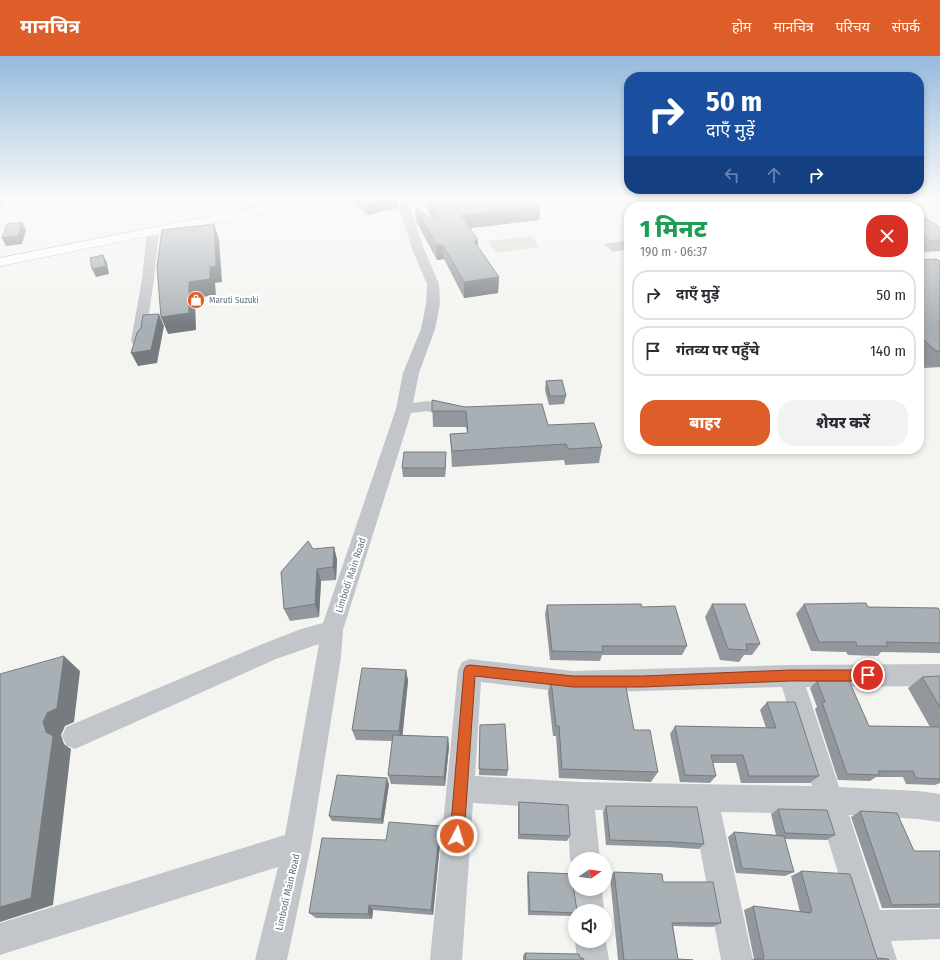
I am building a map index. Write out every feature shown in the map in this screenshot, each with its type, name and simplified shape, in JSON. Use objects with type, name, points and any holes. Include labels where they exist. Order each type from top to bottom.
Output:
[{"type":"main road","points":[[0,256],[69,242]]},
{"type":"main road","points":[[0,262],[98,242]]},
{"type":"street","points":[[138,341],[148,279],[152,242]]},
{"type":"street","name":"Limbodi Main Road","points":[[272,960],[297,846],[329,657],[332,630],[404,409],[411,373],[428,329],[433,304],[433,284],[416,242]]},
{"type":"street","points":[[404,409],[428,406],[457,416],[471,416]]},
{"type":"street","points":[[74,736],[268,652],[301,639],[332,630]]},
{"type":"street","points":[[446,960],[470,670],[573,682],[790,676],[940,675]]},
{"type":"street","points":[[790,676],[881,960]]},
{"type":"street","points":[[461,789],[580,796],[830,800],[918,805],[940,808]]},
{"type":"street","points":[[580,796],[584,852]]},
{"type":"street","points":[[704,798],[737,960]]},
{"type":"street","points":[[0,939],[297,846]]},
{"type":"street","points":[[870,926],[940,924]]},
{"type":"street","points":[[592,948],[593,960]]},
{"type":"shaded area","points":[[489,242],[536,242],[540,247],[496,253]]},
{"type":"shaded area","points":[[624,242],[624,250],[613,252],[604,244]]},
{"type":"building","points":[[160,242],[215,242],[216,266],[210,267],[210,279],[189,282],[189,313],[161,317],[157,267]]},
{"type":"building","points":[[434,242],[475,242],[499,277],[464,282],[443,245],[436,245]]},
{"type":"building","points":[[103,255],[106,266],[92,269],[90,258]]},
{"type":"building","points":[[936,259],[940,261],[940,351],[936,351],[924,340],[924,260]]},
{"type":"building","points":[[159,314],[151,350],[131,353],[137,333],[141,328],[143,315]]},
{"type":"building","points":[[562,380],[566,396],[550,396],[546,381]]},
{"type":"building","points":[[432,400],[465,407],[542,404],[548,425],[594,423],[602,447],[568,449],[566,444],[452,451],[450,434],[468,433],[466,411],[432,411]]},
{"type":"building","points":[[404,452],[446,452],[445,468],[402,468]]},
{"type":"building","points":[[308,541],[313,549],[334,547],[333,567],[317,569],[315,604],[284,609],[281,572]]},
{"type":"building","points":[[866,603],[868,607],[938,608],[940,611],[940,643],[886,642],[888,646],[857,646],[856,642],[819,642],[804,604]]},
{"type":"building","points":[[641,604],[642,607],[675,606],[687,646],[602,646],[603,652],[552,651],[547,605]]},
{"type":"building","points":[[712,604],[745,604],[760,644],[746,644],[747,650],[728,649]]},
{"type":"building","points":[[64,656],[57,708],[47,713],[43,722],[46,732],[53,736],[31,898],[0,907],[0,674]]},
{"type":"building","points":[[362,668],[406,670],[399,731],[352,730]]},
{"type":"building","points":[[940,676],[940,707],[922,677]]},
{"type":"building","points":[[551,680],[576,683],[625,682],[634,730],[650,730],[658,772],[562,769],[559,726],[556,726]]},
{"type":"building","points":[[817,681],[849,681],[869,726],[940,727],[940,779],[916,778],[913,771],[878,771],[880,775],[847,774],[822,702],[825,702]]},
{"type":"building","points":[[767,702],[795,702],[819,776],[749,776],[743,755],[711,755],[716,776],[685,775],[675,726],[776,728]]},
{"type":"building","points":[[505,724],[508,770],[479,769],[480,725]]},
{"type":"building","points":[[393,735],[448,737],[444,777],[388,775]]},
{"type":"building","points":[[337,775],[387,778],[381,819],[329,816]]},
{"type":"building","points":[[519,802],[568,805],[570,836],[519,834]]},
{"type":"building","points":[[606,806],[697,807],[704,844],[610,840]]},
{"type":"building","points":[[778,809],[827,810],[835,835],[785,833]]},
{"type":"building","points":[[860,811],[897,813],[914,851],[940,851],[940,904],[892,905]]},
{"type":"building","points":[[389,822],[440,826],[431,910],[369,905],[368,914],[309,913],[322,838],[386,840]]},
{"type":"building","points":[[734,832],[784,836],[794,872],[742,868]]},
{"type":"building","points":[[801,871],[850,874],[877,958],[889,960],[754,960],[763,959],[764,957],[753,906],[811,913],[810,911],[812,911]]},
{"type":"building","points":[[528,872],[568,874],[568,896],[575,896],[576,904],[568,904],[568,913],[530,911]]},
{"type":"building","points":[[614,872],[662,874],[663,882],[713,882],[721,923],[672,923],[678,959],[693,960],[624,960]]},
{"type":"building","points":[[525,953],[579,954],[580,958],[583,958],[584,960],[526,960]]},
{"type":"place","name":"Maruti Suzuki","points":[[196,300]]},
{"type":"route","points":[[457,836],[470,670],[573,682],[868,675]]}]
